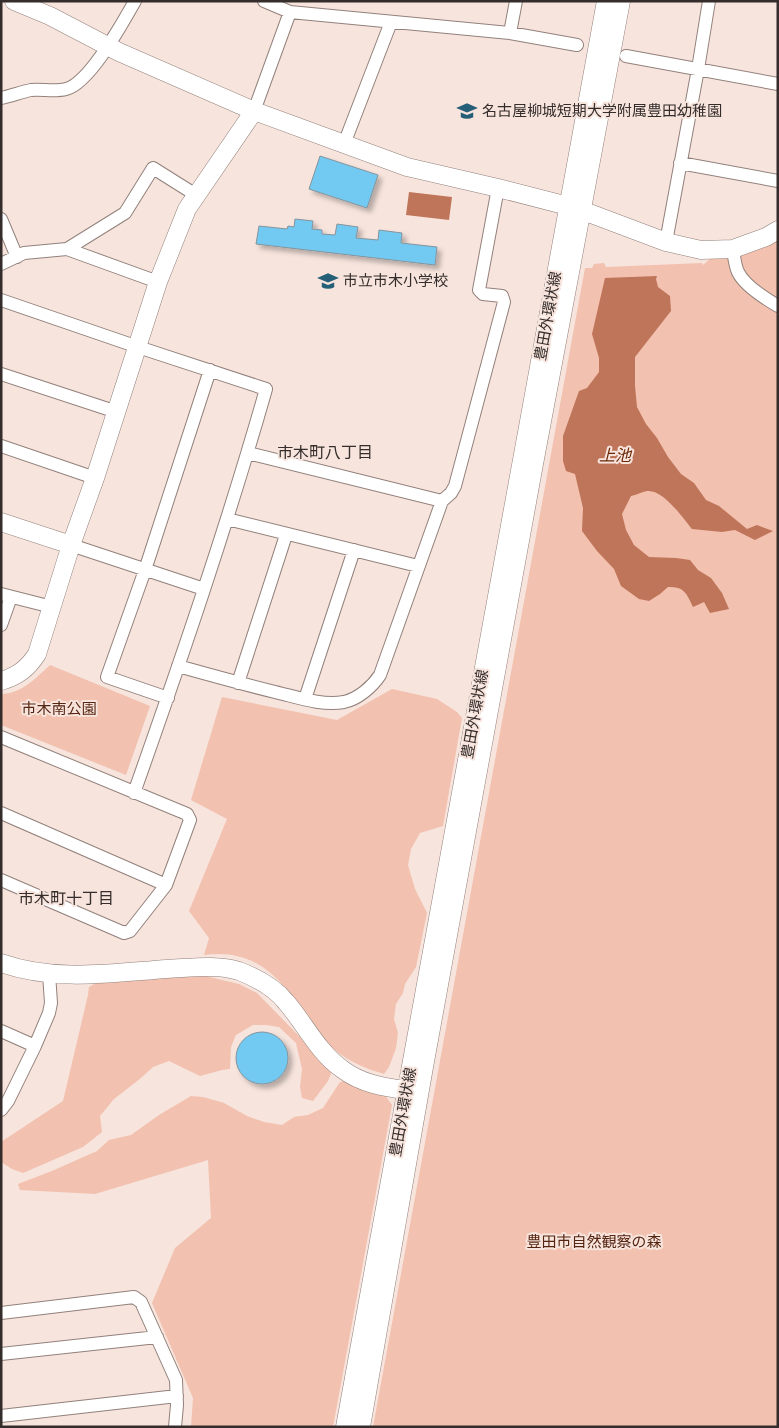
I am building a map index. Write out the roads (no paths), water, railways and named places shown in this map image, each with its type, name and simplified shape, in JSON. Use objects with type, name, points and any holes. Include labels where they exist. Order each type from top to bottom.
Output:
[{"type":"street","points":[[14,1],[50,16],[119,52],[254,111],[407,167],[575,208],[666,242],[700,250],[733,249],[766,237],[778,230]]},
{"type":"street","points":[[1,98],[32,90],[58,91],[69,88],[79,82],[108,46],[135,1]]},
{"type":"street","points":[[264,1],[290,12],[510,33],[577,45]]},
{"type":"street","points":[[330,15],[332,1]]},
{"type":"street","points":[[510,33],[516,1]]},
{"type":"street","name":"豊田外環状線","points":[[361,1427],[413,1091],[575,208],[606,1]]},
{"type":"street","name":"豊田外環状線","points":[[575,208],[621,1]]},
{"type":"street","points":[[666,242],[709,1]]},
{"type":"street","points":[[1,681],[21,672],[32,662],[37,654],[158,282],[187,209],[254,111],[290,12]]},
{"type":"street","points":[[344,144],[391,22]]},
{"type":"street","points":[[626,56],[778,84]]},
{"type":"street","points":[[680,163],[778,181]]},
{"type":"street","points":[[11,251],[24,254],[67,249],[125,213],[153,168],[196,195]]},
{"type":"street","points":[[178,666],[238,683],[305,699],[331,703],[355,699],[378,678],[383,670],[442,501],[451,493],[455,486],[504,302],[502,296],[483,294],[480,290],[498,188]]},
{"type":"street","points":[[1,219],[11,251]]},
{"type":"street","points":[[67,249],[158,282]]},
{"type":"street","points":[[733,249],[737,272],[743,280],[765,299],[778,306]]},
{"type":"street","points":[[1,264],[11,251]]},
{"type":"street","points":[[1,300],[266,389],[227,519],[168,698],[134,793]]},
{"type":"street","points":[[168,698],[107,677],[145,570],[210,370]]},
{"type":"street","points":[[1,374],[117,412]]},
{"type":"street","points":[[1,446],[95,478]]},
{"type":"street","points":[[248,453],[442,501]]},
{"type":"street","points":[[227,519],[418,566]]},
{"type":"street","points":[[1,522],[204,589]]},
{"type":"street","points":[[238,683],[286,534]]},
{"type":"street","points":[[305,699],[354,550]]},
{"type":"street","points":[[1,626],[6,595],[52,607]]},
{"type":"street","points":[[1,737],[187,814],[190,820],[166,885],[130,932],[124,933],[1,880]]},
{"type":"street","points":[[1,813],[166,885]]},
{"type":"street","points":[[1,963],[16,968],[49,974],[78,976],[210,966],[236,971],[260,980],[278,993],[329,1059],[342,1070],[367,1083],[413,1091]]},
{"type":"street","points":[[4,1103],[35,1046],[49,1013],[51,1003],[49,974]]},
{"type":"street","points":[[1,1031],[35,1046]]},
{"type":"street","name":"豊田外環状線","points":[[345,1427],[376,1255],[413,1091]]},
{"type":"street","points":[[1,1313],[134,1297],[141,1302],[176,1380],[178,1405],[175,1427]]},
{"type":"street","points":[[1,1354],[157,1337]]},
{"type":"street","points":[[1,1416],[177,1396]]},
{"type":"water","points":[[409,192],[452,197],[449,220],[406,215]]},
{"type":"water","name":"上池","points":[[657,276],[658,287],[670,296],[671,311],[635,357],[637,407],[668,457],[681,474],[694,483],[706,500],[719,506],[747,529],[757,525],[773,531],[755,540],[735,530],[722,532],[692,529],[672,505],[659,494],[647,491],[631,496],[622,514],[626,530],[634,545],[649,557],[690,560],[698,570],[711,578],[722,593],[729,609],[710,613],[704,602],[693,607],[684,591],[678,588],[668,587],[649,601],[639,599],[621,586],[614,569],[582,531],[583,508],[575,474],[566,471],[563,461],[563,436],[579,391],[587,388],[599,372],[599,358],[592,334],[605,278]]},
{"type":"place","name":"名古屋柳城短期大学附属豊田幼稚園","points":[[467,111]]},
{"type":"place","name":"市立市木小学校","points":[[328,281]]},
{"type":"district","name":"市木町八丁目","points":[[325,452]]},
{"type":"district","name":"市木町十丁目","points":[[66,898]]},
{"type":"park label","name":"市木南公園","points":[[59,709]]},
{"type":"park label","name":"豊田市自然観察の森","points":[[594,1242]]}]
